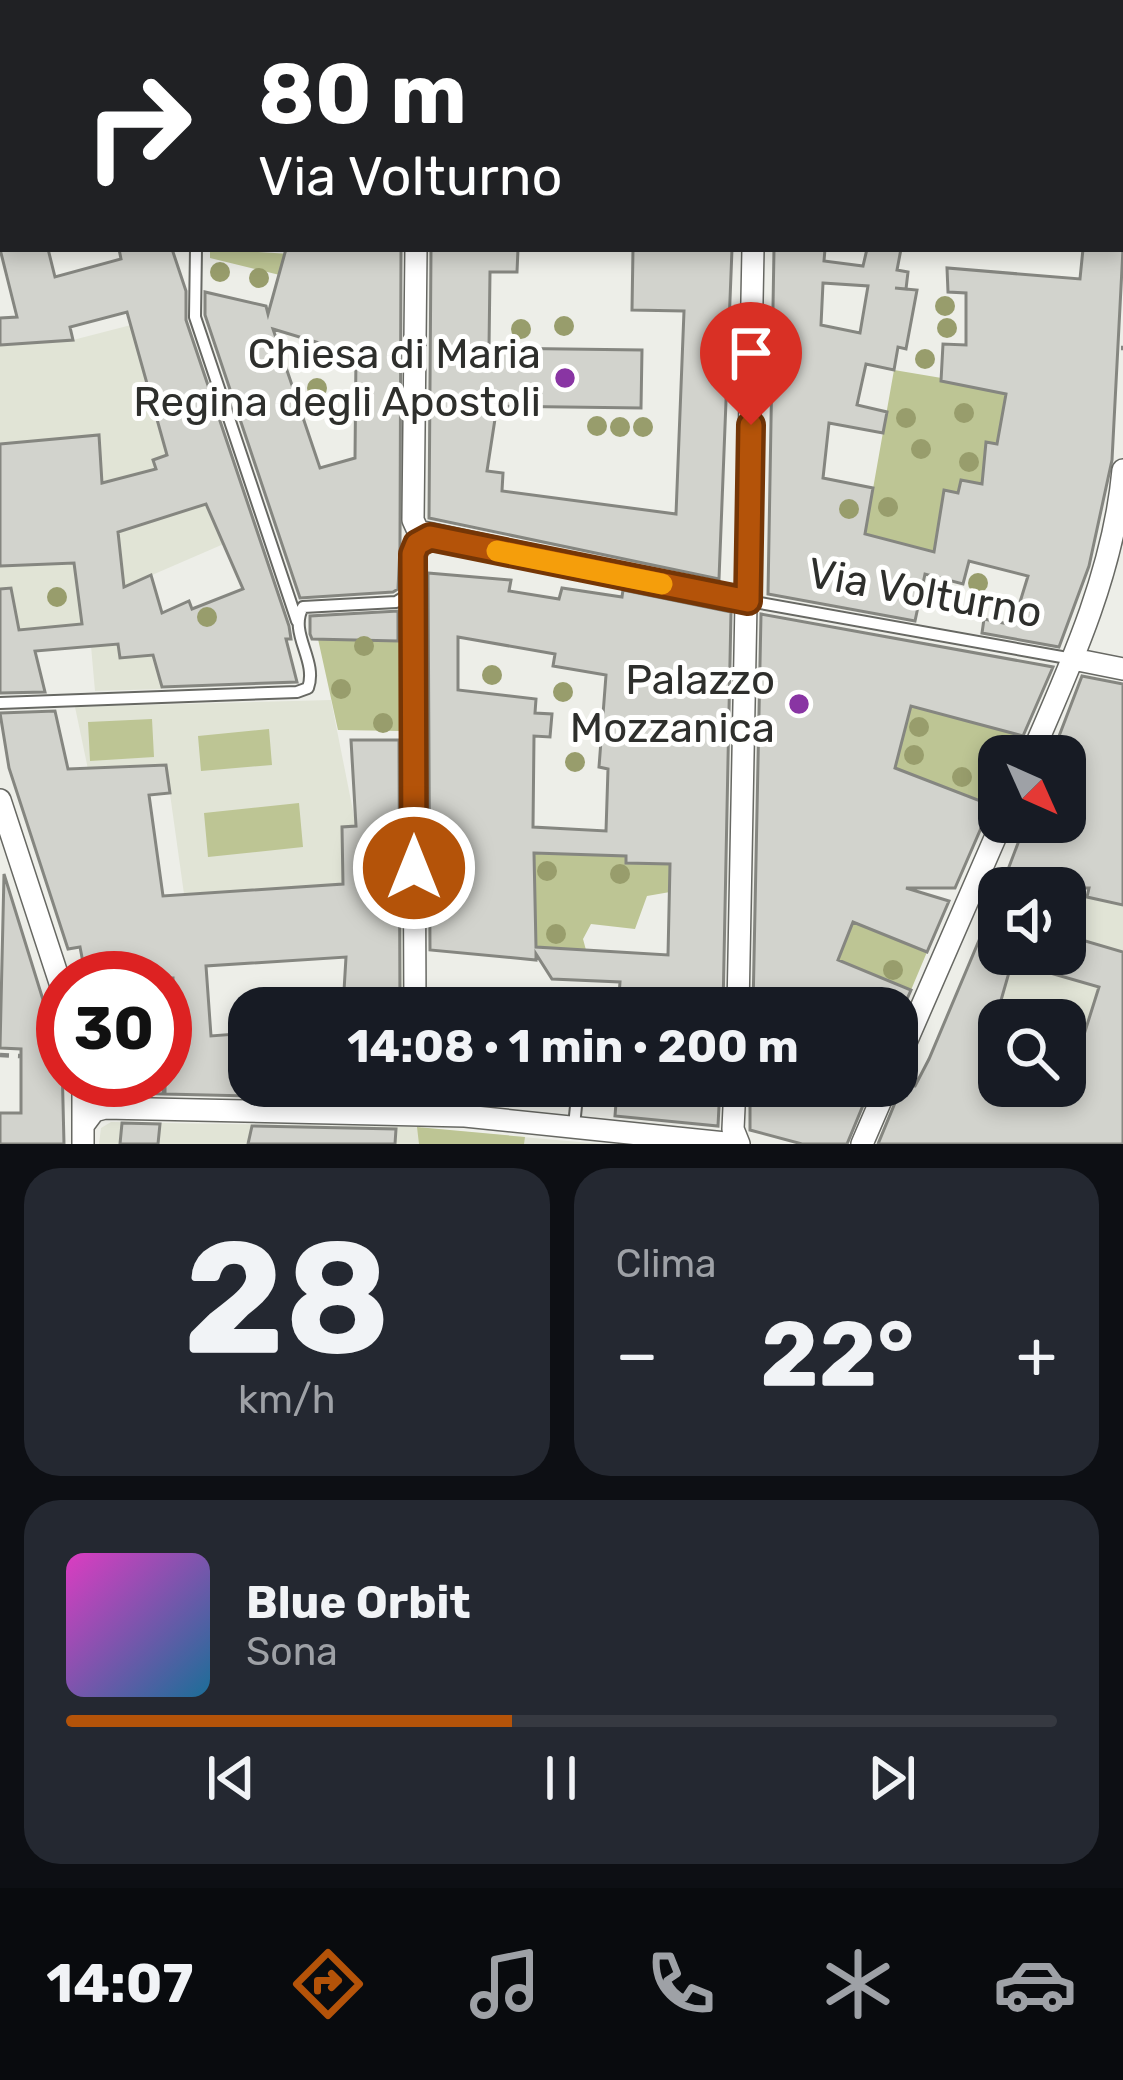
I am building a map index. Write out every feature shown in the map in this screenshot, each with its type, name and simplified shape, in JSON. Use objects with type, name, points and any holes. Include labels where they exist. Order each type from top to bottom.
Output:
[{"type":"street","points":[[416,252],[413,520],[418,532],[430,537]]},
{"type":"street","points":[[739,987],[753,252]]},
{"type":"street","points":[[1040,735],[1073,659],[1118,519],[1123,470]]},
{"type":"street","points":[[415,987],[414,549],[430,537]]},
{"type":"street","name":"Via Volturno","points":[[430,537],[748,601]]},
{"type":"street","name":"Via Volturno","points":[[1073,659],[1123,669]]},
{"type":"street","points":[[0,800],[50,951]]},
{"type":"street","points":[[918,1015],[993,843]]},
{"type":"street","points":[[416,1107],[426,1115]]},
{"type":"street","points":[[84,1133],[94,1111],[105,1108],[426,1115],[737,1144],[735,1107]]},
{"type":"street","points":[[862,1144],[878,1107]]},
{"type":"lane","points":[[0,703],[308,688],[311,676],[298,624],[195,317],[196,252]]},
{"type":"lane","points":[[298,624],[299,612],[308,604],[402,602],[413,589]]},
{"type":"lane","name":"Via Volturno","points":[[748,601],[1073,659]]},
{"type":"lane","points":[[574,1126],[576,1107]]},
{"type":"path","points":[[0,1054],[20,1056]]},
{"type":"shaded area","points":[[131,325],[249,533],[129,585],[162,689],[95,691],[91,646],[0,654],[0,345],[73,340]]},
{"type":"shaded area","points":[[331,700],[356,826],[401,825],[403,987],[346,987],[351,956],[192,967],[192,951],[182,951],[184,894],[170,794],[94,798],[75,707]]},
{"type":"shaded area","points":[[1086,894],[1123,905],[1123,1026],[1086,1064],[1086,999],[978,999],[978,1037],[975,1031],[944,1023],[978,941],[978,975],[1086,975]]},
{"type":"shaded area","points":[[111,1122],[411,1127],[602,1144],[99,1144],[101,1128]]},
{"type":"green space","points":[[210,252],[291,254],[288,277],[210,258]]},
{"type":"green space","points":[[894,370],[1007,389],[997,444],[1016,492],[962,480],[958,493],[944,490],[934,552],[865,534]]},
{"type":"green space","points":[[318,639],[400,641],[401,731],[338,730]]},
{"type":"green space","points":[[911,706],[1022,735],[978,735],[978,800],[895,768]]},
{"type":"green space","points":[[152,719],[154,757],[90,761],[88,722]]},
{"type":"green space","points":[[269,729],[272,765],[201,771],[198,736]]},
{"type":"green space","points":[[299,803],[303,847],[208,857],[204,813]]},
{"type":"green space","points":[[534,853],[626,856],[627,863],[670,864],[670,892],[647,896],[635,929],[591,924],[583,939],[586,950],[536,947]]},
{"type":"green space","points":[[853,922],[927,952],[912,987],[838,960]]},
{"type":"green space","points":[[417,1127],[525,1137],[524,1144],[419,1144]]},
{"type":"building","points":[[1,252],[49,252],[55,277],[121,259],[120,252],[173,252],[186,291],[186,320],[289,626],[291,639],[286,639],[297,682],[162,687],[153,655],[120,658],[118,644],[35,651],[45,692],[0,693],[0,589],[11,588],[19,630],[82,624],[74,563],[0,566],[0,444],[99,435],[102,483],[156,469],[153,460],[167,455],[127,312],[70,327],[73,340],[0,345],[0,318],[17,317]],"holes":[[[206,504],[243,589],[192,609],[189,601],[162,613],[151,575],[124,587],[118,532]]]},
{"type":"building","points":[[285,252],[401,252],[400,547],[398,589],[393,592],[300,598],[205,315],[205,292],[266,306],[268,314]],"holes":[[[273,329],[356,354],[355,458],[320,468]]]},
{"type":"building","points":[[431,252],[518,252],[517,272],[490,272],[489,348],[642,350],[641,408],[497,406],[487,471],[503,473],[502,491],[676,514],[684,311],[632,310],[633,252],[732,252],[719,579],[429,518]]},
{"type":"building","points":[[774,252],[825,252],[824,261],[863,266],[866,252],[900,252],[897,270],[908,272],[906,289],[917,290],[906,349],[898,347],[894,370],[866,364],[857,405],[887,412],[883,433],[829,423],[823,478],[873,488],[865,534],[934,552],[944,490],[958,493],[961,480],[982,484],[986,442],[997,444],[1006,394],[941,381],[943,344],[966,345],[966,293],[948,292],[947,268],[1080,279],[1083,252],[1123,252],[1112,460],[1089,566],[1059,647],[982,633],[984,619],[1013,625],[1028,576],[969,561],[963,584],[925,574],[915,621],[768,594]],"holes":[[[823,283],[868,286],[860,333],[821,325]]]},
{"type":"building","points":[[428,573],[511,580],[509,591],[559,599],[562,588],[622,597],[623,590],[731,612],[723,987],[620,987],[620,982],[552,979],[536,954],[536,960],[430,950]],"holes":[[[458,637],[555,654],[553,666],[606,675],[599,767],[608,769],[606,831],[533,827],[534,736],[550,737],[552,714],[535,713],[536,699],[458,690]],[[534,853],[626,856],[626,863],[670,864],[668,955],[536,947]]]},
{"type":"building","points":[[398,611],[398,641],[312,639],[310,634],[310,616]]},
{"type":"building","points":[[761,614],[1053,667],[1023,735],[911,706],[895,768],[978,800],[978,835],[955,888],[906,888],[949,901],[927,952],[853,922],[838,960],[904,987],[753,987]]},
{"type":"building","points":[[1082,676],[1123,684],[1123,905],[1087,897],[1086,867],[1009,867],[1018,843],[1086,843],[1086,735],[1059,735]]},
{"type":"building","points":[[55,711],[68,769],[166,765],[170,793],[149,795],[163,896],[343,884],[342,827],[356,826],[351,740],[399,740],[400,987],[344,987],[346,957],[206,966],[211,1036],[228,1035],[228,1096],[192,1095],[192,951],[68,949],[9,768],[0,713]]},
{"type":"building","points":[[4,874],[36,977],[36,1107],[63,1107],[64,1144],[0,1144],[0,1113],[21,1113],[21,1049],[0,1048]]},
{"type":"building","points":[[1086,941],[1123,952],[1123,1144],[878,1144],[893,1107],[918,1107],[918,1080],[978,943],[978,975],[1008,975],[1001,999],[978,999],[978,1107],[1086,1107],[1086,1028],[1099,987],[1057,975],[1086,975]]},
{"type":"building","points":[[616,1107],[719,1107],[718,1126],[615,1116]]},
{"type":"building","points":[[750,1107],[862,1107],[847,1144],[802,1144],[750,1130]]},
{"type":"building","points":[[122,1123],[160,1124],[158,1144],[120,1144]]},
{"type":"building","points":[[252,1126],[396,1129],[395,1144],[248,1144]]},
{"type":"slow traffic","points":[[497,551],[662,584]]},
{"type":"place","name":"Chiesa di Maria Regina degli Apostoli","points":[[565,378]]},
{"type":"place","name":"Palazzo Mozzanica","points":[[799,704]]},
{"type":"route","points":[[414,868],[413,554],[417,544],[430,537],[748,601],[751,425]]}]
